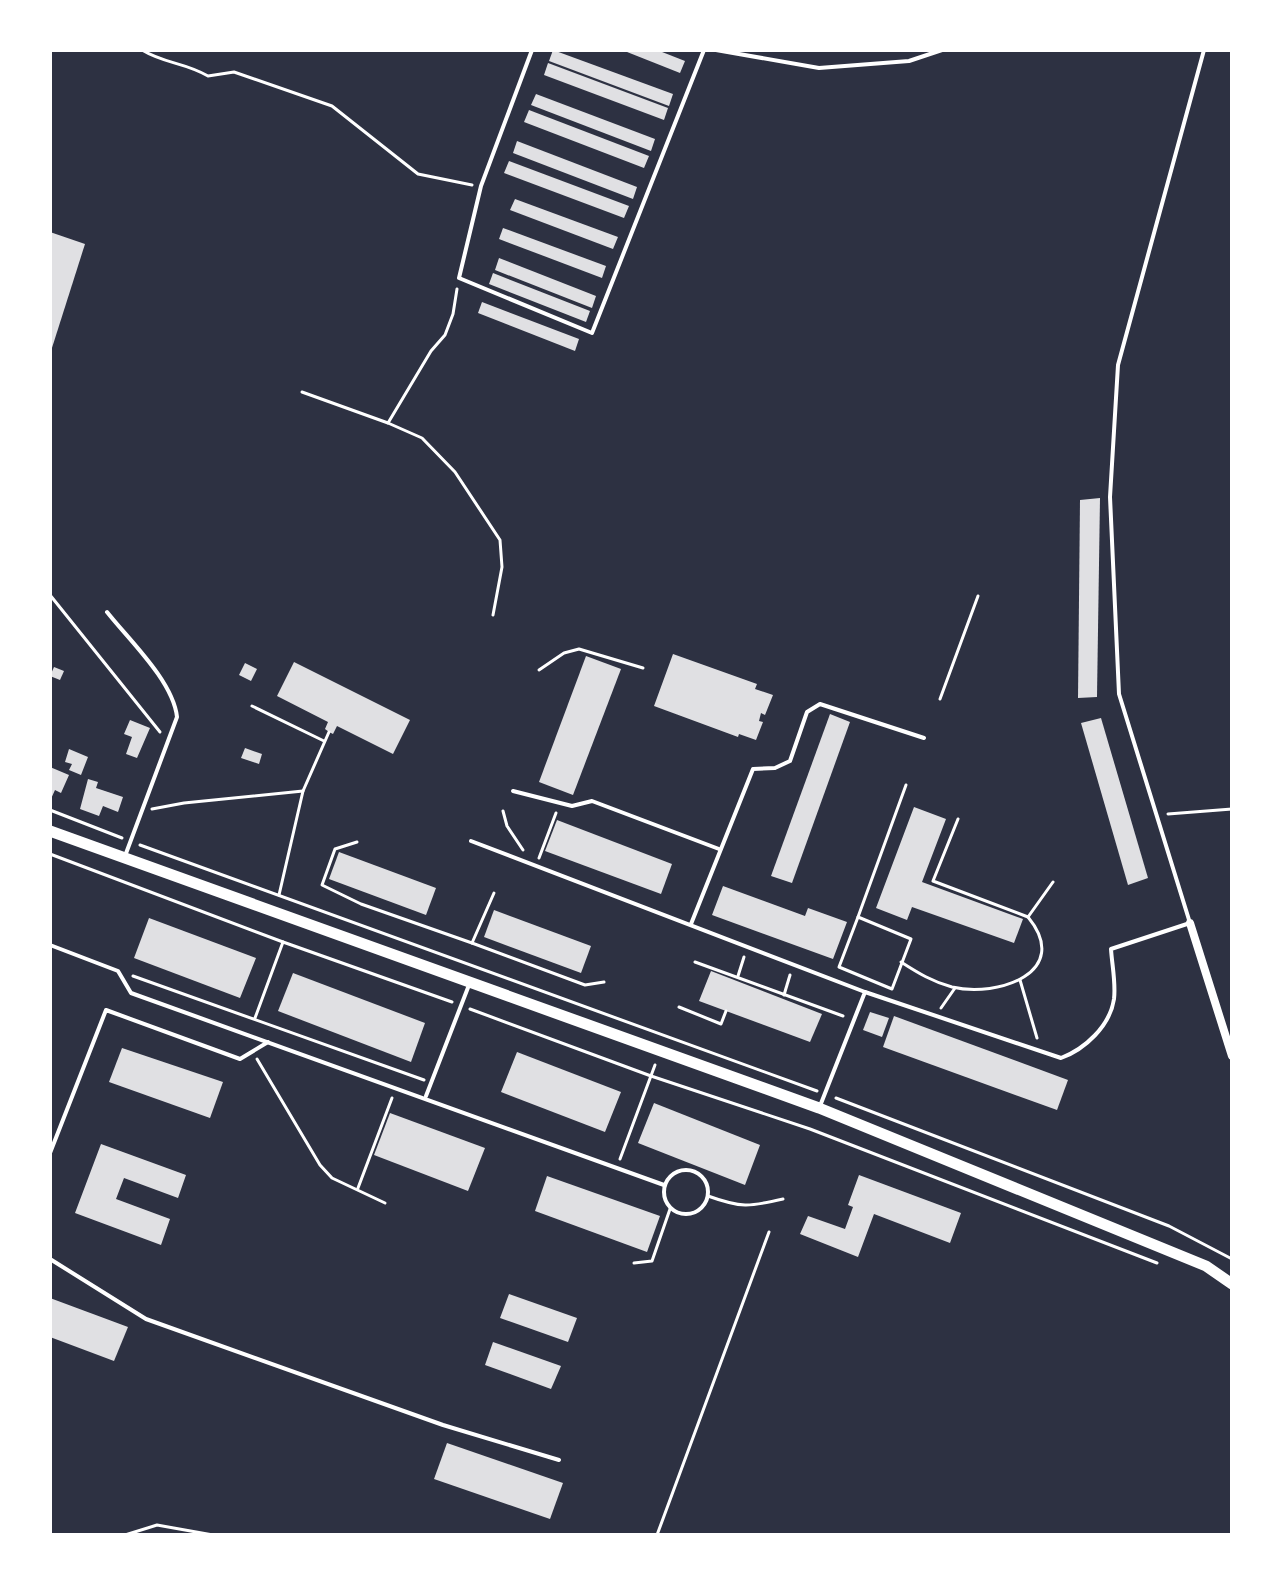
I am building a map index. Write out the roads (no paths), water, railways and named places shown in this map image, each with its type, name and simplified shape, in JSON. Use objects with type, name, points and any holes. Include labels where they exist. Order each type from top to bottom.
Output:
[{"type":"main road","points":[[50,831],[819,1108],[1206,1266],[1232,1284]]},
{"type":"street","points":[[1190,923],[1232,1056]]},
{"type":"lane","points":[[532,50],[481,186],[459,278],[592,333],[704,50]]},
{"type":"lane","points":[[716,50],[819,68],[909,61],[942,50]]},
{"type":"lane","points":[[471,841],[865,992],[1061,1058],[1087,1045],[1109,1015],[1114,1000],[1111,949],[1190,923],[1119,694],[1110,497],[1118,365],[1204,50]]},
{"type":"lane","points":[[107,612],[165,684],[176,703],[177,717],[124,858]]},
{"type":"lane","points":[[691,924],[753,769],[775,768],[790,761],[807,712],[820,704],[924,738]]},
{"type":"lane","points":[[513,791],[572,806],[592,801],[719,849]]},
{"type":"lane","points":[[50,945],[118,971],[131,993],[664,1185]]},
{"type":"lane","points":[[426,1097],[470,983]]},
{"type":"lane","points":[[819,1108],[865,992]]},
{"type":"lane","points":[[50,1153],[106,1010],[240,1059],[268,1042]]},
{"type":"lane","points":[[680,1170],[695,1172],[706,1182],[708,1196],[702,1208],[683,1215],[670,1209],[664,1198],[664,1185],[673,1173],[680,1170]]},
{"type":"lane","points":[[50,1259],[146,1319],[443,1425],[559,1460]]}]
